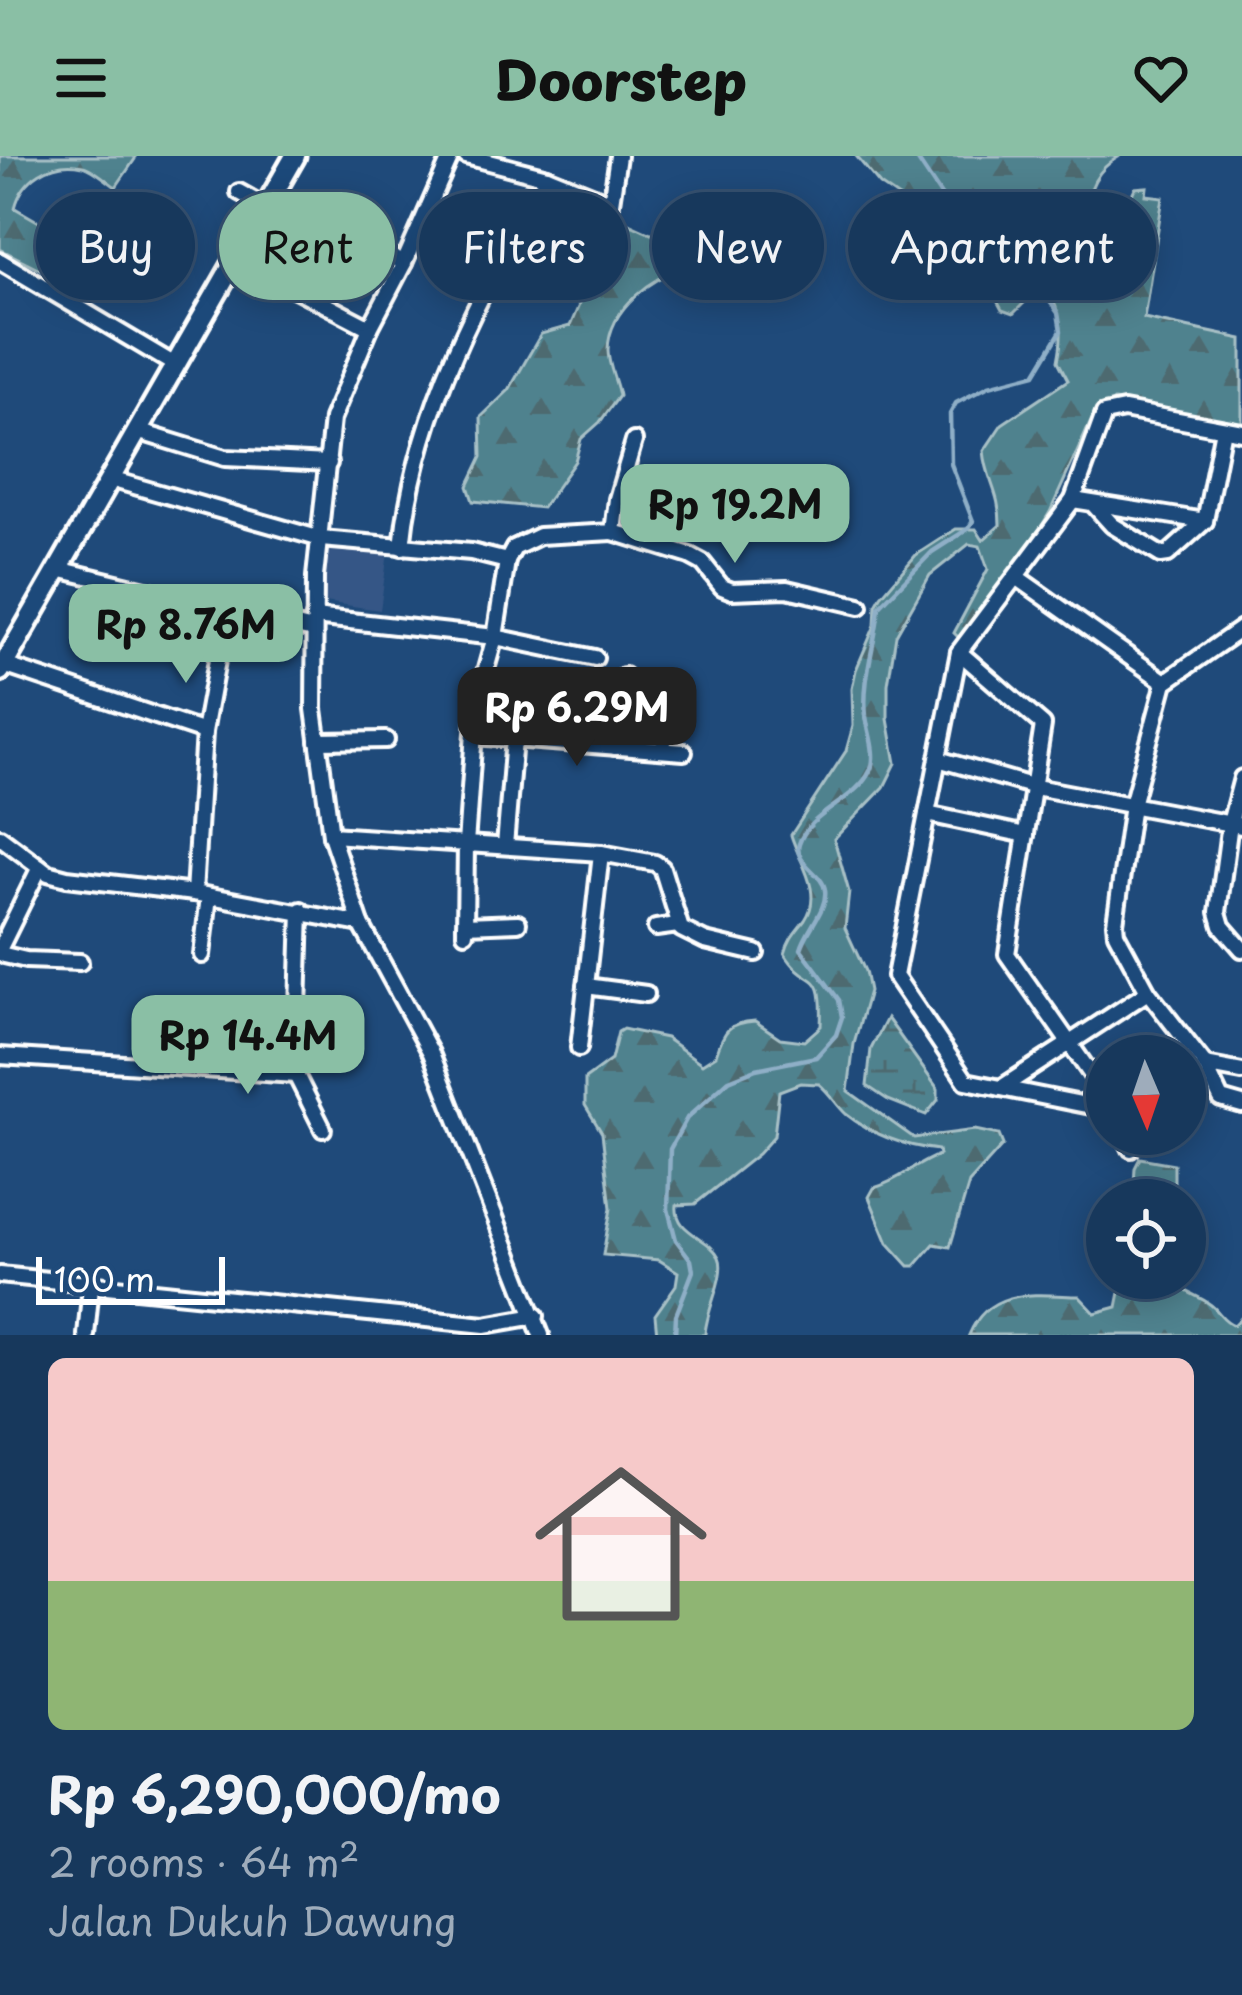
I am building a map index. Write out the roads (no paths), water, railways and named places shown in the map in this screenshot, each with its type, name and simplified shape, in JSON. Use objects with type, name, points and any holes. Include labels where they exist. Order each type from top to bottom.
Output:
[{"type":"main road","points":[[274,192],[295,156]]},
{"type":"main road","points":[[2,668],[219,288]]},
{"type":"street","points":[[451,156],[332,419],[313,624],[318,741],[331,835],[361,924],[431,1053],[541,1335]]},
{"type":"street","points":[[466,156],[495,159],[610,203],[618,156]]},
{"type":"street","points":[[402,547],[420,449],[447,374],[486,282],[547,177]]},
{"type":"street","points":[[395,258],[404,262]]},
{"type":"street","points":[[0,261],[175,365]]},
{"type":"street","points":[[316,300],[370,328]]},
{"type":"street","points":[[1086,1105],[966,1081],[896,981],[959,652],[1073,500],[1104,414],[1110,410],[1242,432]]},
{"type":"street","points":[[1094,505],[1112,525],[1161,555],[1168,554],[1205,521],[1223,429]]},
{"type":"street","points":[[137,431],[225,458],[328,463]]},
{"type":"street","points":[[614,532],[617,499],[634,441]]},
{"type":"street","points":[[110,479],[321,539],[471,552],[507,561]]},
{"type":"street","points":[[1073,500],[1205,521]]},
{"type":"street","points":[[518,923],[465,929],[476,705],[495,637],[507,561],[514,548],[538,536],[614,532],[691,556],[732,591],[788,589],[860,606]]},
{"type":"street","points":[[58,569],[226,611],[313,624],[495,637],[595,658]]},
{"type":"street","points":[[1018,578],[1165,682]]},
{"type":"street","points":[[202,955],[201,768],[226,611]]},
{"type":"street","points":[[1181,1035],[1148,992],[1116,933],[1132,805],[1165,682],[1242,628]]},
{"type":"street","points":[[959,652],[1042,723],[1007,954],[1086,1072]]},
{"type":"street","points":[[2,668],[204,732]]},
{"type":"street","points":[[615,747],[624,676]]},
{"type":"street","points":[[664,750],[668,697]]},
{"type":"street","points":[[473,736],[684,752]]},
{"type":"street","points":[[505,847],[514,739]]},
{"type":"street","points":[[318,741],[386,740]]},
{"type":"street","points":[[938,759],[1035,787],[1236,824]]},
{"type":"street","points":[[1242,778],[1218,912],[1222,926],[1242,949]]},
{"type":"street","points":[[927,814],[1026,835]]},
{"type":"street","points":[[331,835],[601,853],[661,866],[678,926]]},
{"type":"street","points":[[0,837],[40,867],[67,878],[301,910],[361,924]]},
{"type":"street","points":[[579,1048],[601,853]]},
{"type":"street","points":[[40,867],[0,951],[26,960],[80,962]]},
{"type":"street","points":[[301,910],[296,1075],[322,1129]]},
{"type":"street","points":[[656,928],[678,926],[705,941],[756,953]]},
{"type":"street","points":[[586,986],[646,994]]},
{"type":"street","points":[[1001,1088],[1148,992]]},
{"type":"street","points":[[0,1056],[296,1075]]},
{"type":"street","points":[[1206,1065],[1242,1072]]},
{"type":"street","points":[[1206,1069],[1222,1100],[1242,1105]]},
{"type":"street","points":[[0,1275],[485,1325],[536,1316]]},
{"type":"street","points":[[86,1335],[91,1286]]},
{"type":"waterway","points":[[675,1335],[676,1315],[693,1271],[676,1240],[668,1209],[670,1149],[687,1118],[729,1080],[756,1069],[816,1057],[836,1035],[842,1017],[839,1000],[801,949],[823,905],[825,890],[800,857],[799,844],[812,823],[854,791],[870,771],[873,751],[865,702],[879,607],[932,552],[973,521],[951,464],[950,414],[956,403],[989,386],[1035,374],[1061,331],[1058,313],[1006,240],[943,198],[915,156]]}]
